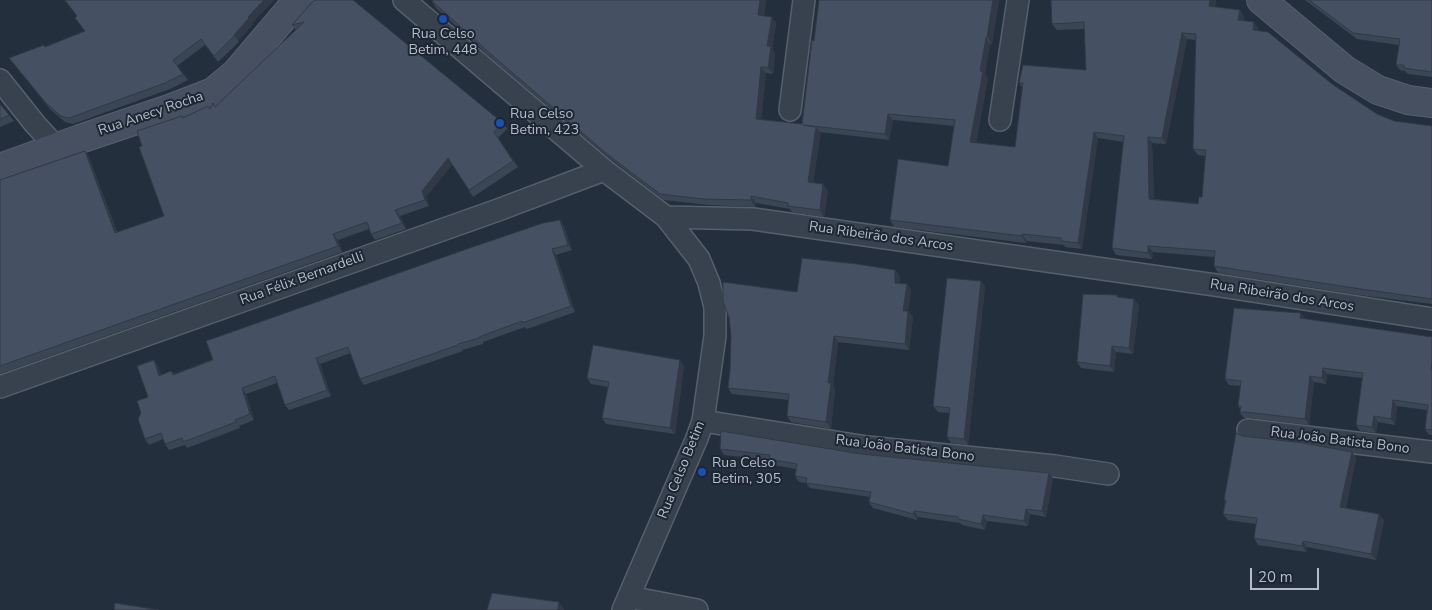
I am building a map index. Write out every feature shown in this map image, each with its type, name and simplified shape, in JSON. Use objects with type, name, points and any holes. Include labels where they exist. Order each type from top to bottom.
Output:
[{"type":"street","name":"Rua Anecy Rocha","points":[[0,168],[213,92],[236,73],[298,0]]},
{"type":"street","points":[[404,0],[604,170],[666,217]]},
{"type":"street","points":[[790,110],[804,0]]},
{"type":"street","points":[[1000,120],[1018,0]]},
{"type":"street","points":[[1271,4],[1345,70],[1378,90],[1408,100],[1432,103]]},
{"type":"street","points":[[0,80],[57,148]]},
{"type":"street","name":"Rua Félix Bernardelli","points":[[0,387],[498,210],[604,170]]},
{"type":"street","name":"Rua Ribeirão dos Arcos","points":[[666,217],[753,219],[1206,284],[1432,320]]},
{"type":"street","name":"Rua Celso Betim","points":[[626,604],[698,438],[703,421],[715,336],[714,307],[709,283],[699,259],[666,217]]},
{"type":"street","name":"Rua João Batista Bono","points":[[703,421],[867,446],[1055,466],[1108,474]]},
{"type":"street","name":"Rua João Batista Bono","points":[[1248,430],[1432,452]]},
{"type":"street","points":[[626,604],[697,610]]},
{"type":"building","points":[[65,0],[264,0],[234,36],[214,56],[201,39],[173,60],[183,74],[165,83],[69,118],[61,116],[46,103],[9,58],[44,45],[45,47],[85,31]]},
{"type":"building","points":[[314,0],[353,0],[503,123],[494,132],[513,161],[469,190],[448,158],[422,191],[425,200],[395,210],[402,223],[371,234],[367,222],[333,234],[338,246],[0,366],[0,180],[85,151],[115,233],[164,216],[139,147],[142,146],[137,131],[182,116],[183,118],[208,106],[210,109],[213,103],[215,107],[304,22],[292,25]]},
{"type":"building","points":[[760,0],[758,15],[772,17],[767,46],[771,46],[768,68],[761,67],[756,119],[802,124],[812,40],[814,41],[819,0],[993,0],[980,71],[983,72],[970,142],[1015,147],[1023,83],[1019,83],[1023,65],[1086,70],[1084,22],[1052,24],[1051,0],[1210,0],[1209,6],[1240,10],[1238,20],[1254,22],[1253,30],[1268,32],[1332,84],[1377,114],[1394,121],[1432,126],[1432,299],[1214,266],[1215,251],[1148,246],[1148,253],[1112,248],[1124,136],[1094,132],[1078,243],[1061,241],[1061,238],[1022,234],[1022,236],[890,220],[898,159],[948,166],[955,120],[888,114],[885,134],[803,125],[816,127],[808,182],[823,184],[820,210],[788,206],[788,203],[751,196],[751,200],[703,199],[660,194],[607,154],[432,1]],"holes":[[[1182,33],[1196,34],[1193,149],[1206,150],[1202,197],[1199,197],[1198,204],[1149,199],[1148,137],[1162,138]]]},
{"type":"building","points":[[1309,0],[1432,0],[1432,72],[1404,68],[1404,65],[1396,65],[1400,39],[1353,33]]},
{"type":"building","points":[[0,104],[9,115],[0,119]]},
{"type":"building","points":[[560,220],[568,245],[552,249],[571,306],[522,323],[522,321],[479,338],[360,379],[348,347],[316,358],[327,390],[285,405],[275,376],[242,388],[250,414],[235,420],[236,422],[183,442],[182,438],[165,444],[161,433],[145,439],[138,419],[141,413],[137,401],[148,397],[137,366],[154,360],[159,376],[171,371],[173,375],[213,360],[206,341],[461,251],[543,223]]},
{"type":"building","points":[[802,258],[895,270],[895,283],[907,284],[903,311],[908,311],[905,344],[834,336],[828,383],[831,383],[826,422],[787,416],[789,394],[728,388],[731,336],[729,317],[723,302],[723,282],[797,292]]},
{"type":"building","points":[[947,278],[981,281],[964,439],[947,437],[950,408],[933,406]]},
{"type":"building","points":[[1083,294],[1117,295],[1117,297],[1134,299],[1129,348],[1112,346],[1110,366],[1077,362]]},
{"type":"building","points":[[1234,308],[1301,313],[1300,318],[1432,337],[1432,430],[1425,429],[1428,405],[1393,400],[1391,419],[1374,416],[1372,427],[1356,425],[1363,373],[1323,368],[1322,378],[1310,376],[1305,419],[1240,413],[1241,406],[1238,406],[1241,381],[1225,379]]},
{"type":"building","points":[[593,345],[680,360],[670,428],[602,418],[609,382],[587,378]]},
{"type":"building","points":[[721,431],[861,454],[1049,473],[1042,511],[1026,509],[1024,521],[983,515],[981,524],[958,519],[958,517],[914,511],[913,514],[869,502],[871,492],[806,483],[807,478],[795,476],[797,464],[769,459],[770,455],[720,449]]},
{"type":"building","points":[[1236,433],[1242,436],[1303,443],[1352,452],[1340,507],[1379,514],[1371,554],[1303,541],[1302,546],[1254,538],[1257,518],[1223,514]]},
{"type":"building","points":[[492,593],[559,602],[558,610],[487,610]]},
{"type":"building","points":[[115,603],[159,610],[114,610]]},
{"type":"place","name":"Rua Celso Betim, 448","points":[[443,19]]},
{"type":"place","name":"Rua Celso Betim, 423","points":[[500,123]]},
{"type":"place","name":"Rua Celso Betim, 305","points":[[702,472]]}]
